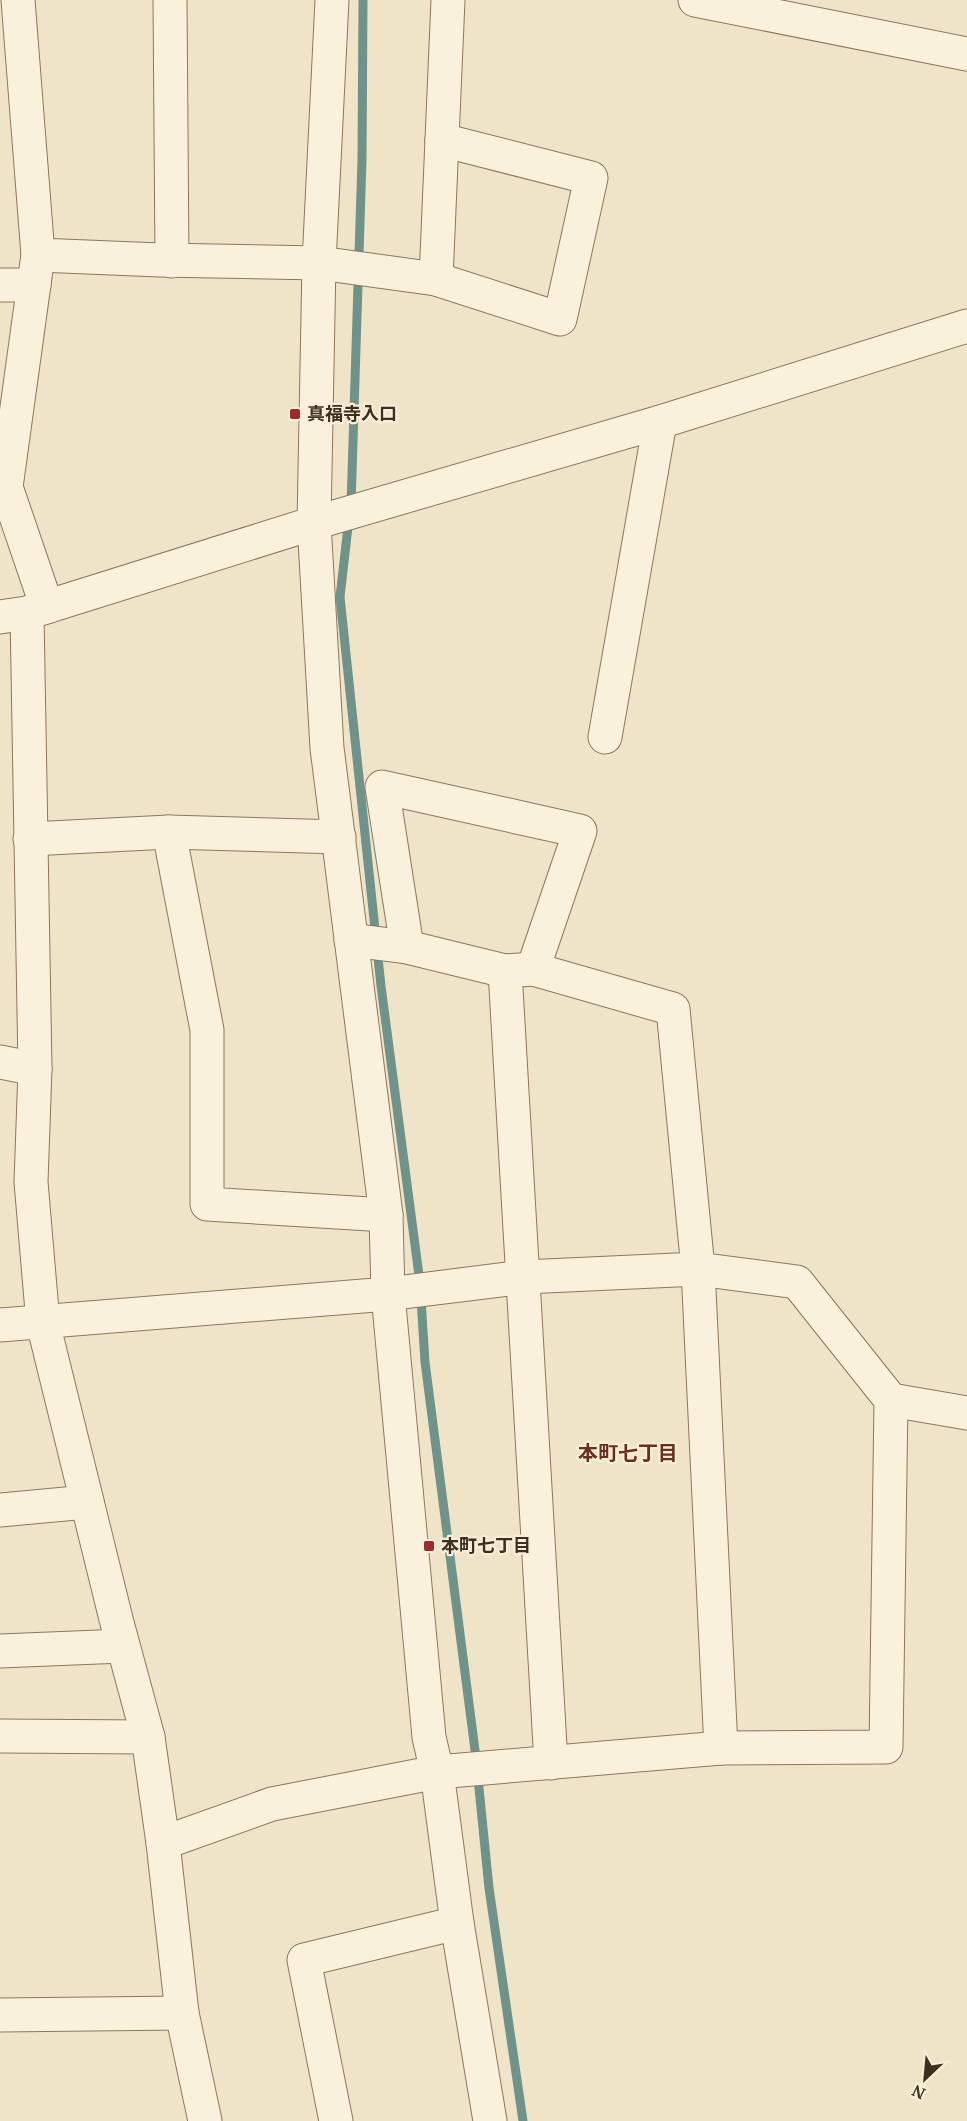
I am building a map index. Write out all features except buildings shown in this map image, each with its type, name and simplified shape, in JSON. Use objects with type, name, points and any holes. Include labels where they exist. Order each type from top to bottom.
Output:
[{"type":"street","points":[[18,0],[36,270],[6,487],[25,612],[35,1069],[31,1182],[43,1323],[123,1647],[148,1737],[163,1843],[182,2013],[205,2121]]},
{"type":"street","points":[[170,0],[172,261]]},
{"type":"street","points":[[332,0],[320,262],[314,523],[327,748],[386,1215],[388,1294],[429,1737],[437,1772],[457,1923],[490,2121]]},
{"type":"street","points":[[436,279],[448,0]]},
{"type":"street","points":[[695,0],[799,10],[967,54]]},
{"type":"street","points":[[0,285],[36,270],[172,261],[320,262],[436,279],[560,319],[591,178],[442,140]]},
{"type":"street","points":[[25,612],[314,523],[660,422],[967,326]]},
{"type":"street","points":[[604,737],[660,422]]},
{"type":"street","points":[[407,947],[382,787],[580,831],[519,970],[524,1277],[551,1763]]},
{"type":"street","points":[[30,839],[169,832],[339,837]]},
{"type":"street","points":[[169,832],[207,1030],[207,1204],[386,1215]]},
{"type":"street","points":[[351,939],[407,947],[519,970],[673,1009],[698,1269],[721,1748]]},
{"type":"street","points":[[0,1062],[35,1069]]},
{"type":"street","points":[[0,1326],[388,1294],[524,1277],[698,1269],[797,1282],[891,1400],[886,1748],[721,1748],[437,1772],[272,1804],[163,1843]]},
{"type":"street","points":[[891,1400],[967,1413]]},
{"type":"street","points":[[0,1510],[87,1502]]},
{"type":"street","points":[[0,1651],[123,1647]]},
{"type":"street","points":[[0,1736],[148,1737]]},
{"type":"street","points":[[336,2121],[304,1960],[457,1923]]},
{"type":"street","points":[[0,2015],[182,2013]]},
{"type":"waterway","points":[[351,505],[362,160],[363,0]]},
{"type":"waterway","points":[[349,518],[340,597],[381,986],[420,1283],[425,1362],[476,1758],[489,1888],[523,2121]]},
{"type":"place","name":"真福寺入口","points":[[295,414]]},
{"type":"place","name":"本町七丁目","points":[[429,1546]]},
{"type":"district","name":"本町七丁目","points":[[628,1453]]}]
